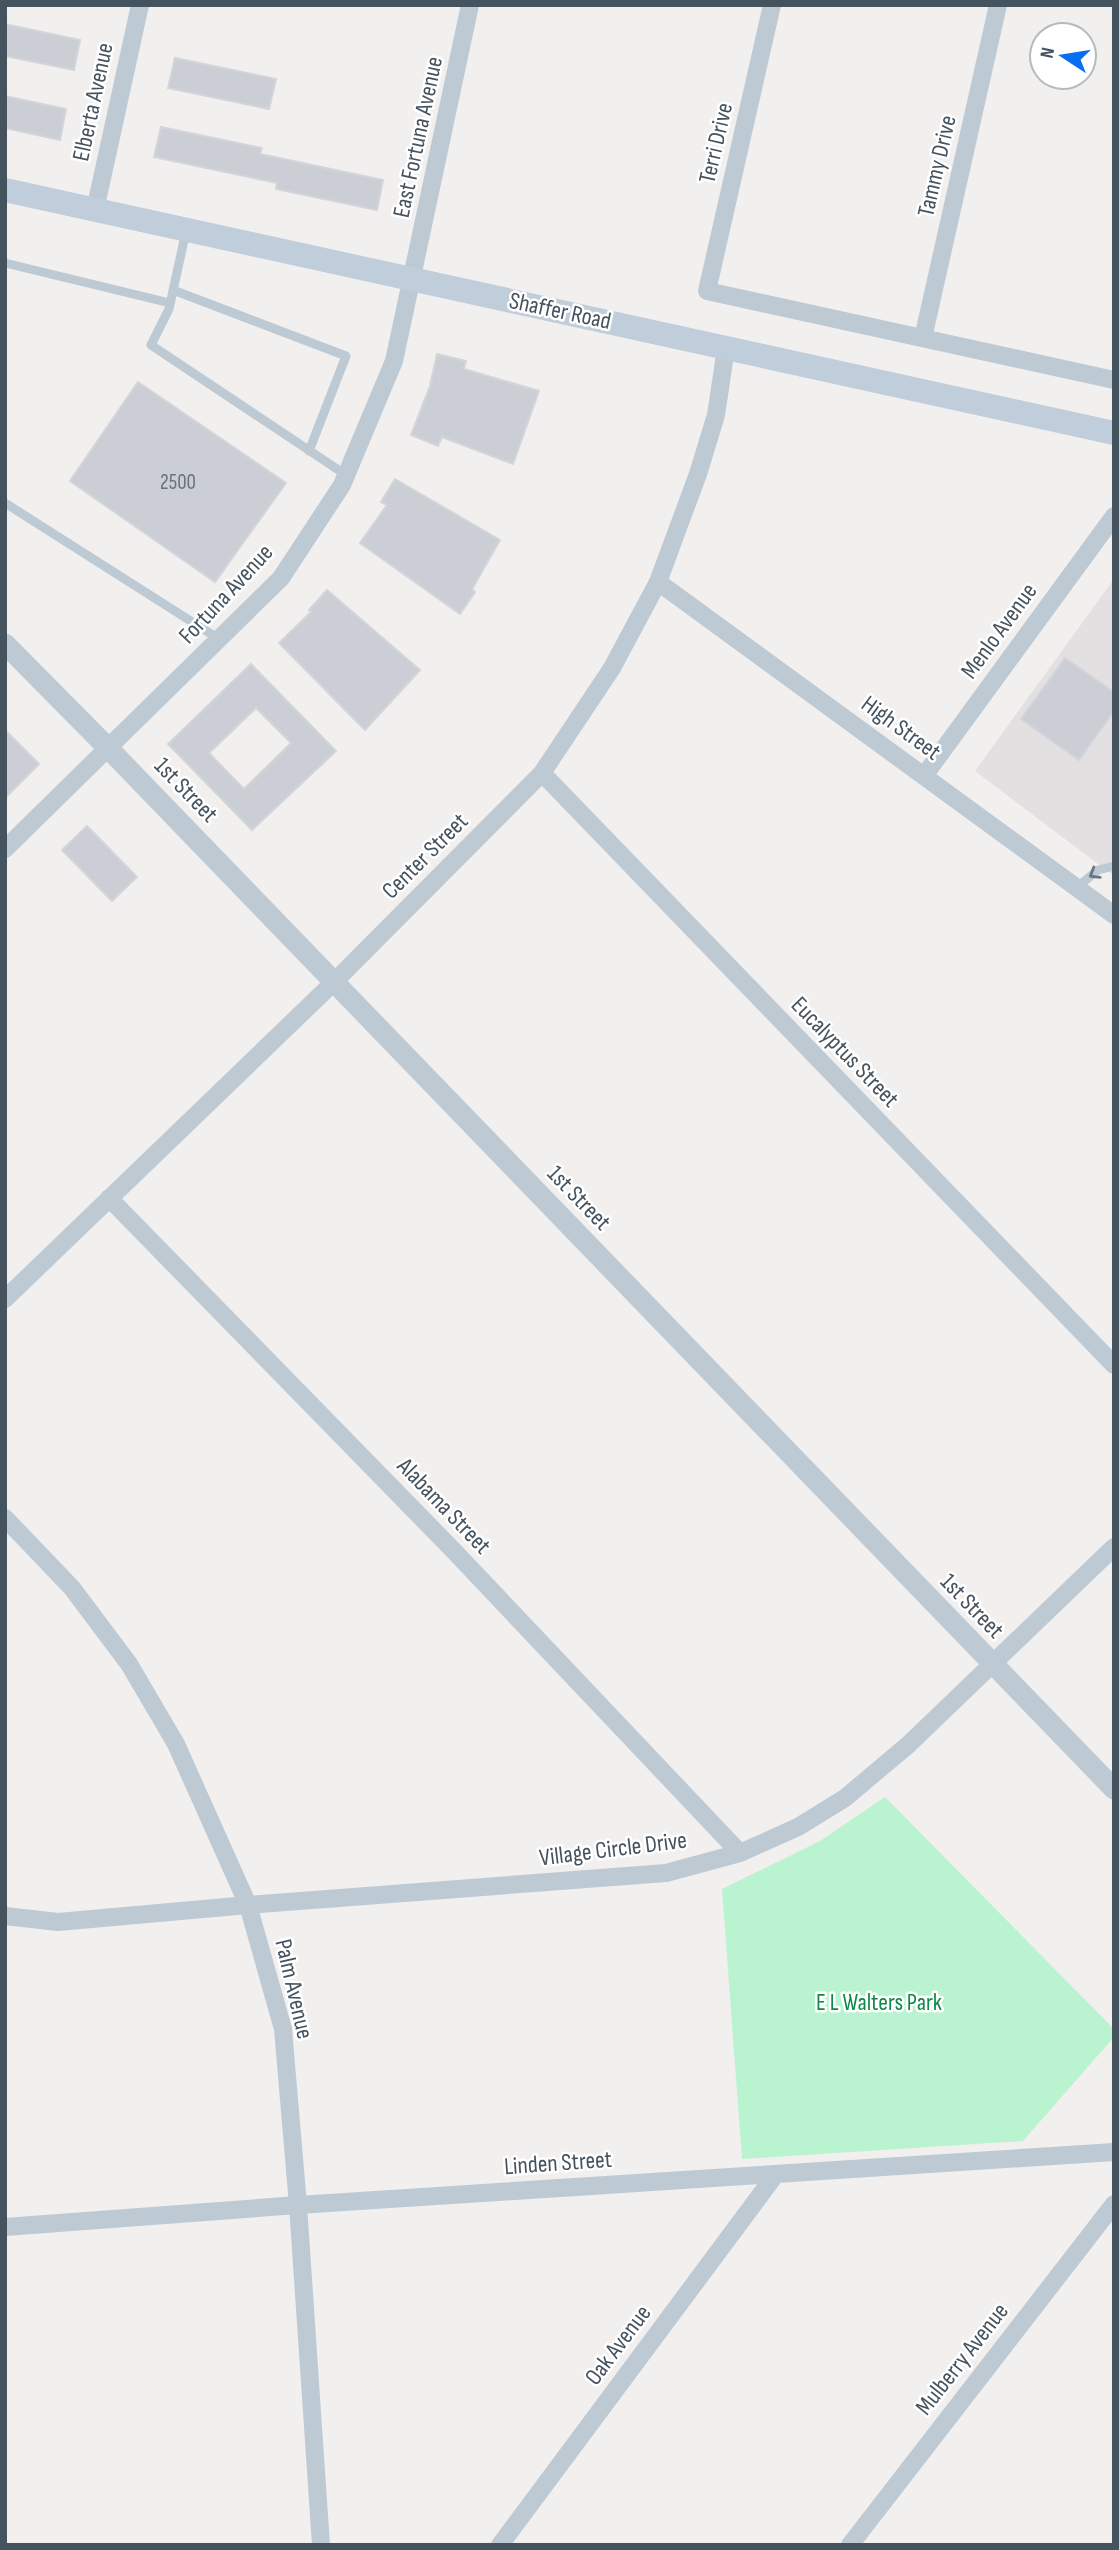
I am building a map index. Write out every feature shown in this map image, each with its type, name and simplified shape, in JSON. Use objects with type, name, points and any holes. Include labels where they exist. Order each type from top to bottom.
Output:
[{"type":"main road","name":"Shaffer Road","points":[[5,190],[1114,433]]},
{"type":"street","name":"Elberta Avenue","points":[[95,209],[140,5]]},
{"type":"street","name":"East Fortuna Avenue","points":[[412,279],[470,5]]},
{"type":"street","name":"Terri Drive","points":[[772,5],[707,291],[923,338]]},
{"type":"street","name":"Tammy Drive","points":[[923,338],[998,5]]},
{"type":"street","name":"Fortuna Avenue","points":[[5,849],[110,749],[281,578],[346,475],[394,361],[412,279]]},
{"type":"street","points":[[923,338],[1114,380]]},
{"type":"street","name":"Center Street","points":[[5,1299],[334,982],[542,773],[612,668],[658,582],[698,474],[716,415],[726,348]]},
{"type":"street","name":"Menlo Avenue","points":[[924,776],[1114,516]]},
{"type":"street","name":"High Street","points":[[658,582],[1114,915]]},
{"type":"street","name":"1st Street","points":[[5,644],[110,749],[1114,1790]]},
{"type":"street","name":"Eucalyptus Street","points":[[542,773],[1111,1357]]},
{"type":"street","name":"Alabama Street","points":[[110,1198],[453,1550],[740,1853]]},
{"type":"street","name":"Palm Avenue","points":[[5,1518],[72,1588],[129,1664],[176,1744],[248,1905],[283,2028],[321,2545]]},
{"type":"street","name":"Village Circle Drive","points":[[5,1916],[58,1922],[666,1873],[740,1853],[798,1827],[845,1798],[908,1745],[1114,1547]]},
{"type":"street","name":"Linden Street","points":[[5,2227],[298,2205],[1114,2152]]},
{"type":"street","name":"Oak Avenue","points":[[500,2545],[776,2174]]},
{"type":"street","name":"Mulberry Avenue","points":[[850,2545],[1114,2204]]},
{"type":"lane","points":[[187,230],[170,303],[151,345],[346,475]]},
{"type":"lane","points":[[5,263],[170,303]]},
{"type":"lane","points":[[173,290],[346,356],[309,450]]},
{"type":"lane","points":[[5,503],[219,639]]},
{"type":"lane","points":[[1076,888],[1098,870],[1114,866]]},
{"type":"shaded area","points":[[1114,579],[1114,876],[975,771]]},
{"type":"green space","name":"E L Walters Park","points":[[885,1797],[1114,2029],[1114,2037],[1023,2141],[742,2159],[722,1889],[820,1841]]},
{"type":"building","points":[[5,24],[80,40],[74,70],[5,56]]},
{"type":"building","points":[[175,58],[276,79],[269,109],[168,88]]},
{"type":"building","points":[[5,96],[66,109],[60,140],[5,128]]},
{"type":"building","points":[[161,127],[262,148],[260,154],[383,180],[377,210],[276,189],[277,183],[154,157]]},
{"type":"building","points":[[437,354],[466,361],[464,369],[539,391],[513,464],[442,437],[438,446],[411,435],[430,386]]},
{"type":"building","points":[[138,382],[286,483],[215,582],[70,481]]},
{"type":"building","points":[[395,479],[500,540],[472,589],[475,592],[460,614],[360,543],[387,505],[381,502]]},
{"type":"building","points":[[327,590],[420,670],[365,730],[279,643],[311,612],[309,610]]},
{"type":"building","points":[[1065,658],[1114,692],[1114,711],[1079,760],[1021,719]]},
{"type":"building","points":[[251,664],[336,751],[252,830],[168,744]],"holes":[[[256,708],[291,743],[244,789],[209,753]]]},
{"type":"building","points":[[5,730],[39,764],[5,798]]},
{"type":"building","points":[[87,826],[137,877],[112,901],[62,850]]}]
